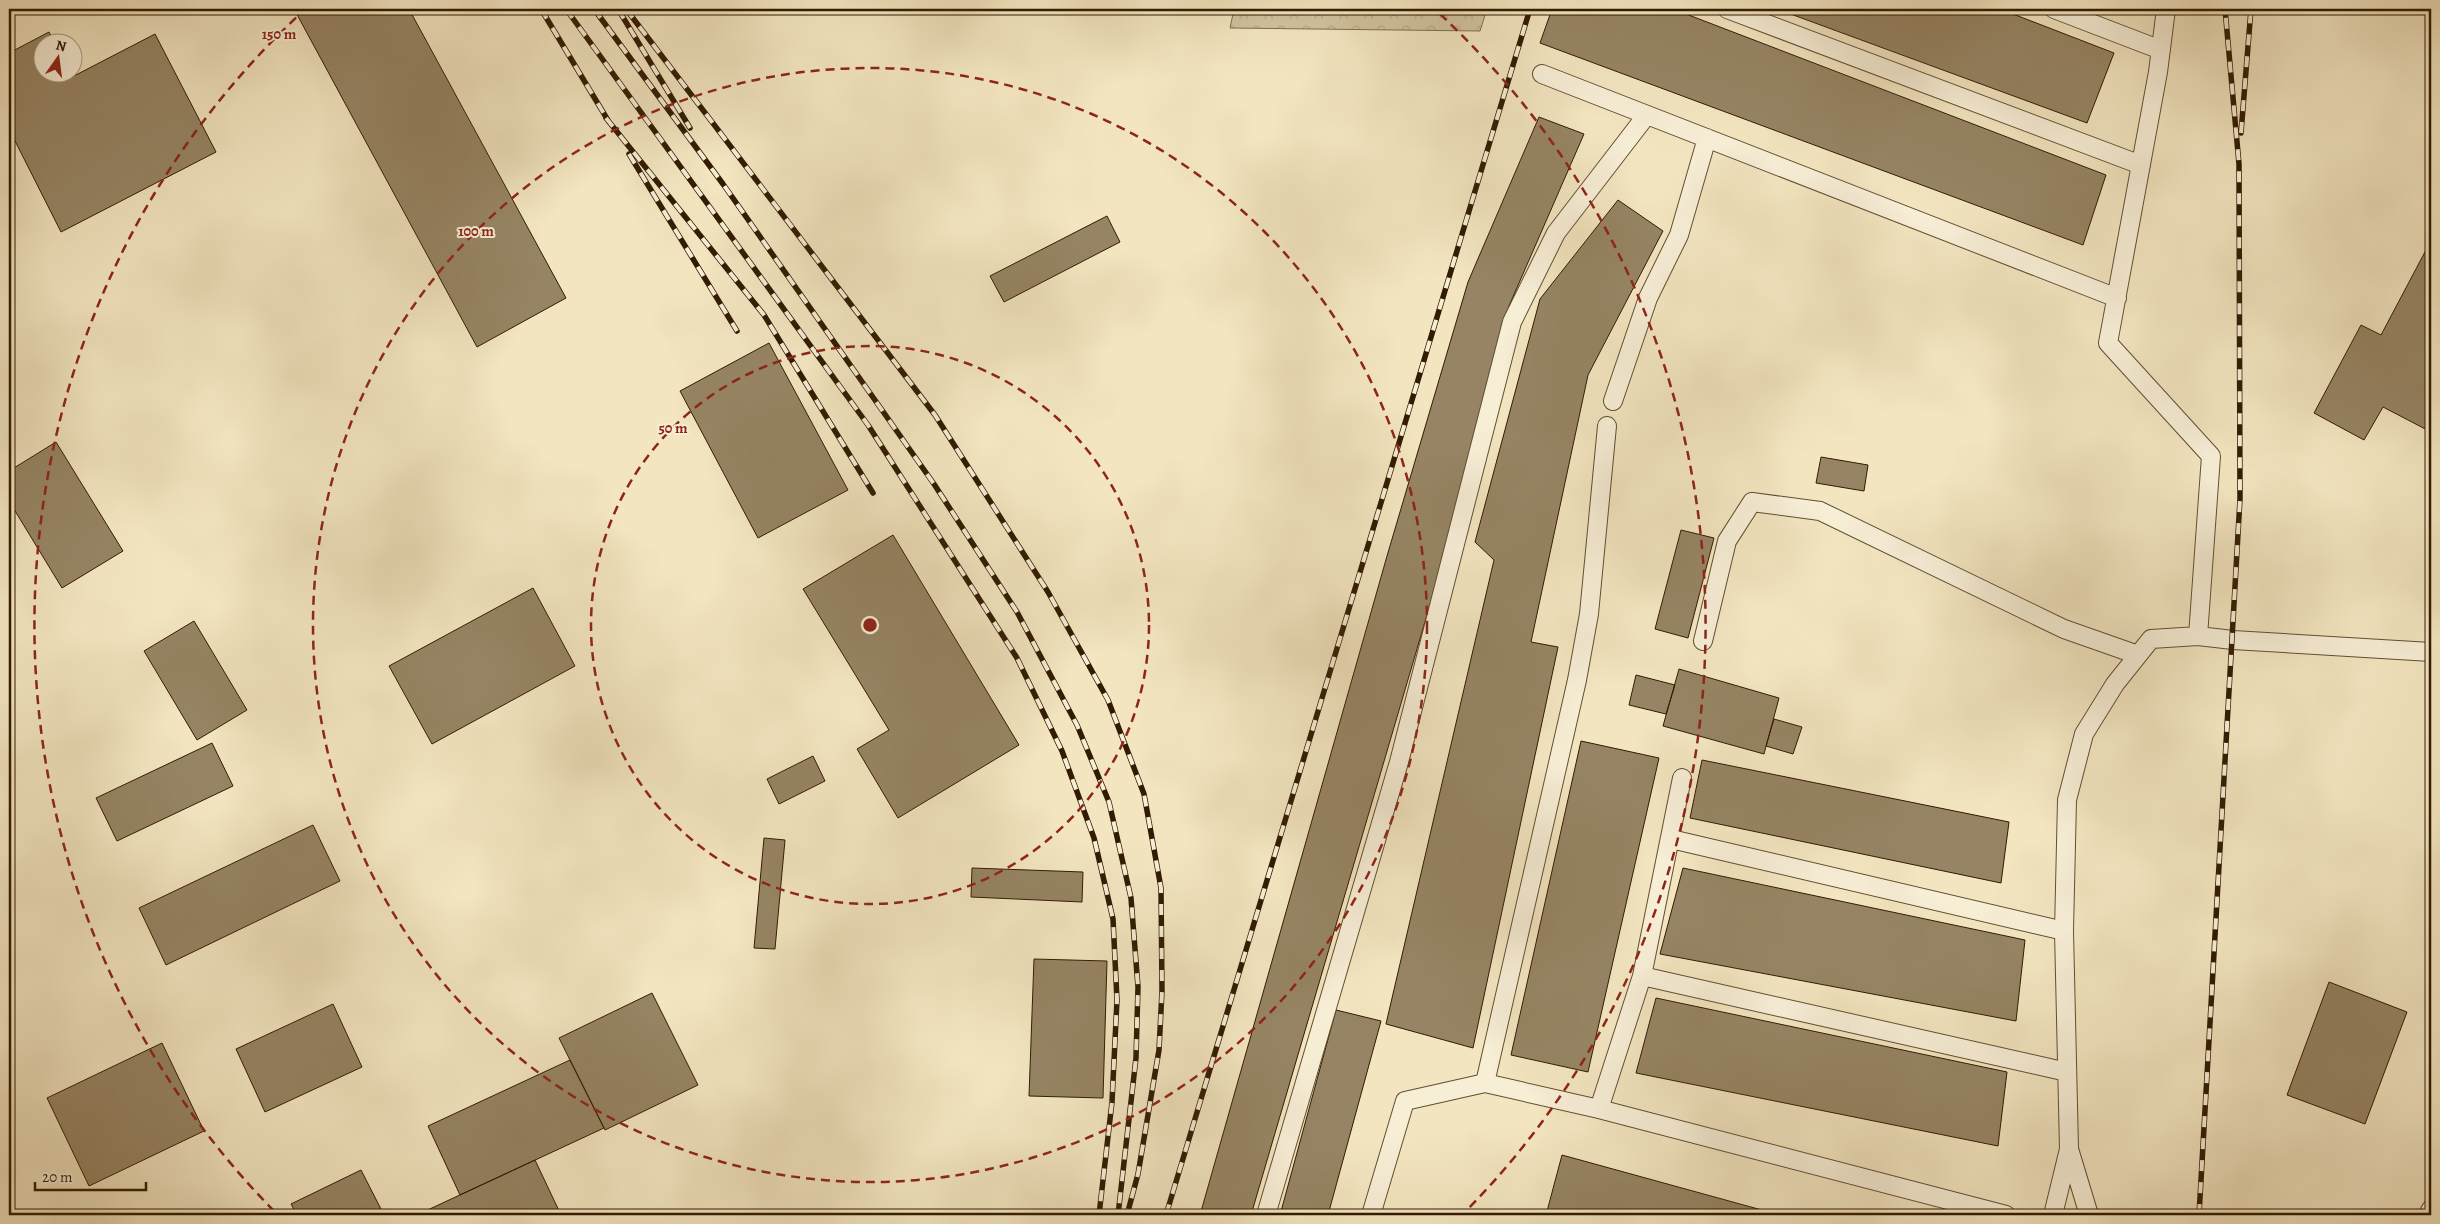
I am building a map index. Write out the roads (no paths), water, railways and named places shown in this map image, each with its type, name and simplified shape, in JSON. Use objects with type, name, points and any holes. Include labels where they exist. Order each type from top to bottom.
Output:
[{"type":"lane","points":[[1727,9],[2141,165]]},
{"type":"lane","points":[[2054,9],[2161,50]]},
{"type":"lane","points":[[2166,9],[2161,50],[2108,343],[2211,456],[2198,636]]},
{"type":"lane","points":[[1542,74],[2117,298]]},
{"type":"lane","points":[[1266,1215],[1399,762],[1512,322],[1556,234],[1646,116]]},
{"type":"lane","points":[[1613,401],[1648,298],[1679,235],[1707,138]]},
{"type":"lane","points":[[1485,1082],[1577,680],[1589,614],[1607,426]]},
{"type":"lane","points":[[1703,641],[1727,541],[1752,502],[1820,511],[2064,629],[2138,654]]},
{"type":"lane","points":[[2053,1215],[2069,1149],[2064,931],[2067,800],[2084,734],[2115,684],[2151,639],[2198,636],[2233,640],[2431,652]]},
{"type":"lane","points":[[1599,1109],[1642,976],[1682,778]]},
{"type":"lane","points":[[1671,839],[2064,931]]},
{"type":"lane","points":[[1642,976],[2067,1072]]},
{"type":"lane","points":[[1371,1215],[1405,1101],[1485,1082],[1599,1109],[2006,1215]]},
{"type":"lane","points":[[2069,1149],[2089,1215]]},
{"type":"lane","points":[[2428,1215],[2431,1208]]},
{"type":"railway","points":[[541,9],[609,122]]},
{"type":"railway","points":[[566,9],[868,425],[1017,658],[1062,751],[1094,838],[1113,919],[1117,1000],[1112,1102],[1099,1215]]},
{"type":"railway","points":[[594,9],[723,184],[934,484],[1017,612],[1077,725],[1109,802],[1131,898],[1138,987],[1136,1058],[1118,1215]]},
{"type":"railway","points":[[618,9],[690,128]]},
{"type":"railway","points":[[626,9],[935,415],[1048,592],[1108,700],[1144,794],[1161,888],[1162,991],[1159,1050],[1138,1174],[1127,1215]]},
{"type":"railway","points":[[1166,1215],[1530,9]]},
{"type":"railway","points":[[2199,1215],[2240,499],[2239,164],[2225,9]]},
{"type":"railway","points":[[2241,133],[2251,9]]},
{"type":"railway","points":[[606,118],[764,315],[873,493]]},
{"type":"railway","points":[[629,154],[737,331]]}]
